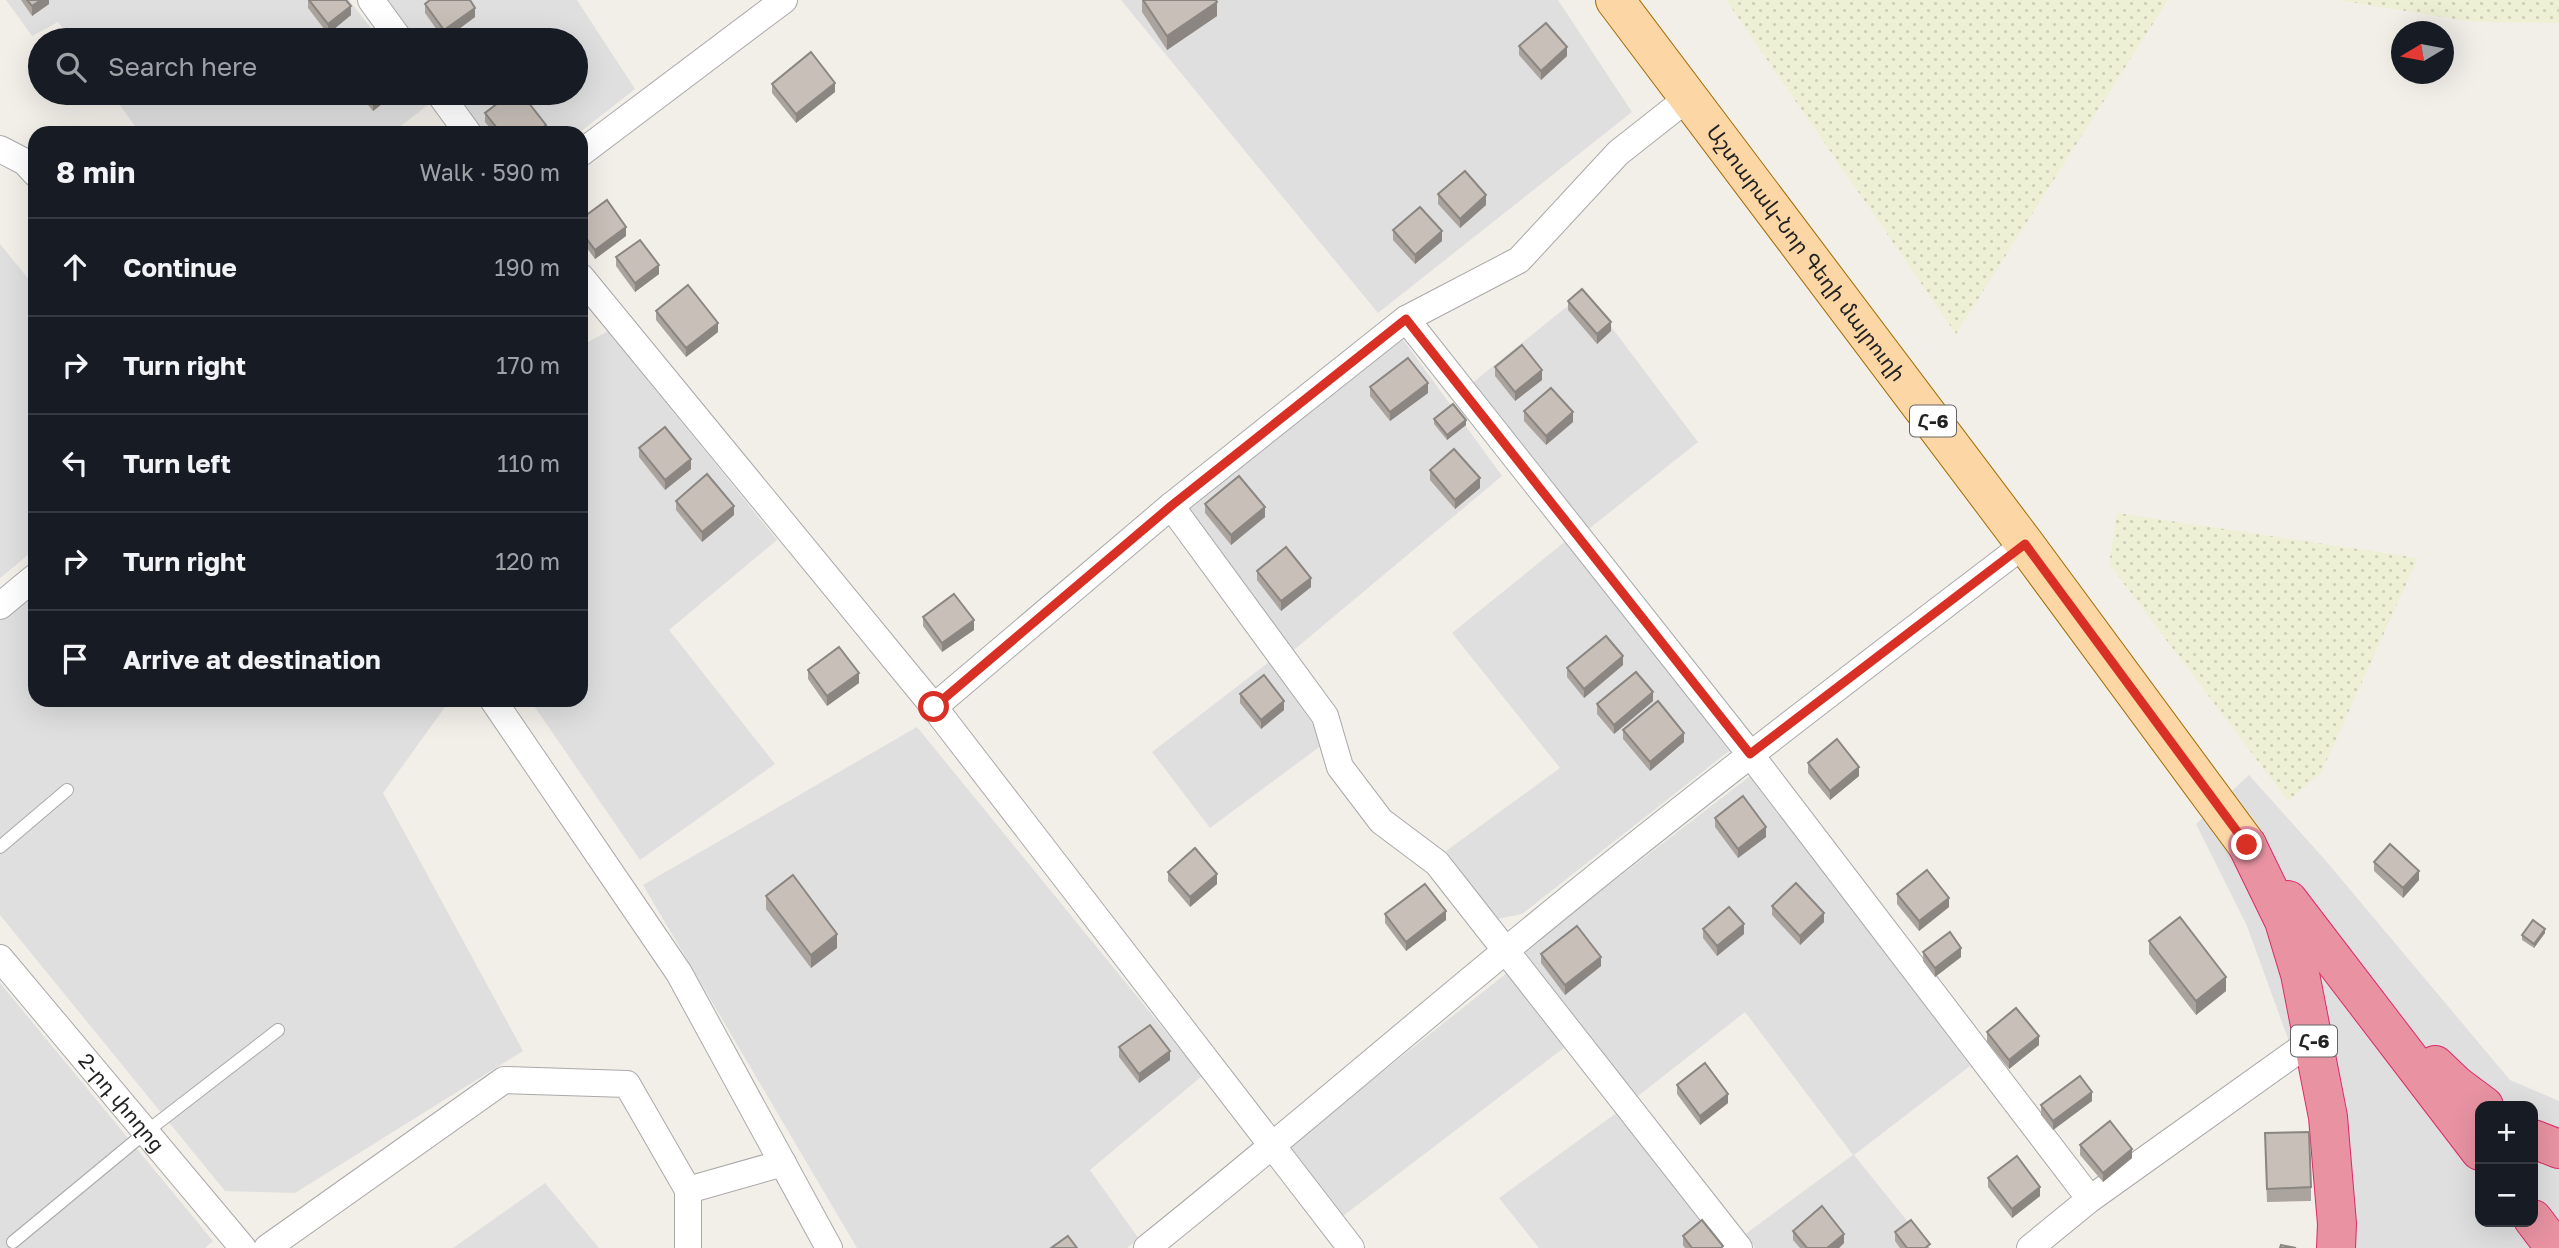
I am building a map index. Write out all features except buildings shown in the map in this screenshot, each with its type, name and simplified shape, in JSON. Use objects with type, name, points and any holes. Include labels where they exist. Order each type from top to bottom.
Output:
[{"type":"highway","points":[[2247,845],[2344,976],[2475,1145]]},
{"type":"highway","name":"Հ-6","points":[[2247,845],[2284,921],[2300,974],[2328,1117],[2337,1224],[2336,1248]]},
{"type":"highway","points":[[2344,976],[2456,1086],[2477,1101]]},
{"type":"highway","points":[[2538,1141],[2559,1149]]},
{"type":"highway","points":[[2538,1226],[2555,1248]]},
{"type":"main road","name":"Աշտարակ-Նոր Գեղի մայրուղի","points":[[1615,0],[2025,544],[2247,845]]},
{"type":"street","points":[[371,0],[391,28]]},
{"type":"street","points":[[588,148],[780,1]]},
{"type":"street","points":[[934,707],[1171,506],[1406,319],[1519,260],[1618,153],[1689,97]]},
{"type":"street","points":[[448,105],[463,126]]},
{"type":"street","points":[[0,149],[28,165]]},
{"type":"street","points":[[588,287],[934,707],[1351,1248]]},
{"type":"street","points":[[1406,319],[1750,754],[2090,1199]]},
{"type":"street","points":[[1171,506],[1325,716],[1340,767],[1381,821],[1437,863],[1739,1248]]},
{"type":"street","points":[[1147,1248],[1273,1147],[1505,951],[1750,754],[2025,544]]},
{"type":"street","points":[[0,606],[28,583]]},
{"type":"street","points":[[499,707],[679,973],[829,1248]]},
{"type":"street","name":"2-րդ փողոց","points":[[0,958],[243,1248]]},
{"type":"street","points":[[2030,1248],[2090,1199],[2314,1039]]},
{"type":"street","points":[[267,1248],[504,1080],[626,1084],[688,1190],[688,1248]]},
{"type":"street","points":[[688,1190],[783,1163]]},
{"type":"lane","points":[[0,847],[67,789]]},
{"type":"lane","points":[[13,1242],[146,1132],[278,1030]]},
{"type":"shaded area","points":[[6,0],[349,0],[371,28],[63,28],[58,22],[47,28],[28,28],[28,30]]},
{"type":"shaded area","points":[[386,0],[577,0],[635,89],[588,126],[479,126],[463,105],[588,105],[588,28],[407,28]]},
{"type":"shaded area","points":[[1121,0],[1558,0],[1632,112],[1378,313]]},
{"type":"shaded area","points":[[120,105],[428,105],[401,126],[135,126]]},
{"type":"shaded area","points":[[0,244],[28,278],[28,555],[0,578]]},
{"type":"shaded area","points":[[1585,292],[1698,442],[1585,532],[1471,384]]},
{"type":"shaded area","points":[[608,331],[777,540],[669,630],[775,764],[640,860],[535,707],[588,707],[588,342]]},
{"type":"shaded area","points":[[1402,338],[1502,476],[1289,654],[1185,508]]},
{"type":"shaded area","points":[[1567,540],[1729,751],[1522,914],[1497,919],[1446,851],[1560,768],[1452,633]]},
{"type":"shaded area","points":[[28,594],[28,707],[445,707],[383,793],[523,1051],[295,1193],[225,1191],[0,915],[0,618]]},
{"type":"shaded area","points":[[1269,662],[1326,742],[1210,828],[1152,752]]},
{"type":"shaded area","points":[[917,727],[1202,1076],[1090,1170],[1139,1239],[1127,1248],[857,1248],[643,885]]},
{"type":"shaded area","points":[[1754,773],[1970,1066],[1854,1155],[1929,1248],[1755,1248],[1744,1235],[1853,1155],[1745,1012],[1633,1100],[1519,954]]},
{"type":"shaded area","points":[[2249,775],[2326,861],[2510,1080],[2559,1101],[2559,1248],[2322,1248],[2319,1124],[2247,926],[2196,824]]},
{"type":"shaded area","points":[[1508,972],[1565,1047],[1343,1216],[1284,1150]]},
{"type":"shaded area","points":[[0,983],[213,1241],[205,1248],[0,1248]]},
{"type":"shaded area","points":[[1619,1111],[1723,1248],[1539,1248],[1499,1198]]},
{"type":"shaded area","points":[[545,1183],[599,1248],[453,1248]]},
{"type":"green space","points":[[1726,0],[2168,0],[1956,334]]},
{"type":"green space","points":[[2337,0],[2559,0],[2559,23],[2474,22]]},
{"type":"green space","points":[[2117,513],[2418,558],[2321,773],[2288,801],[2109,564]]},
{"type":"route","points":[[934,707],[1171,506],[1406,319],[1750,754],[2025,544],[2247,845]]}]
